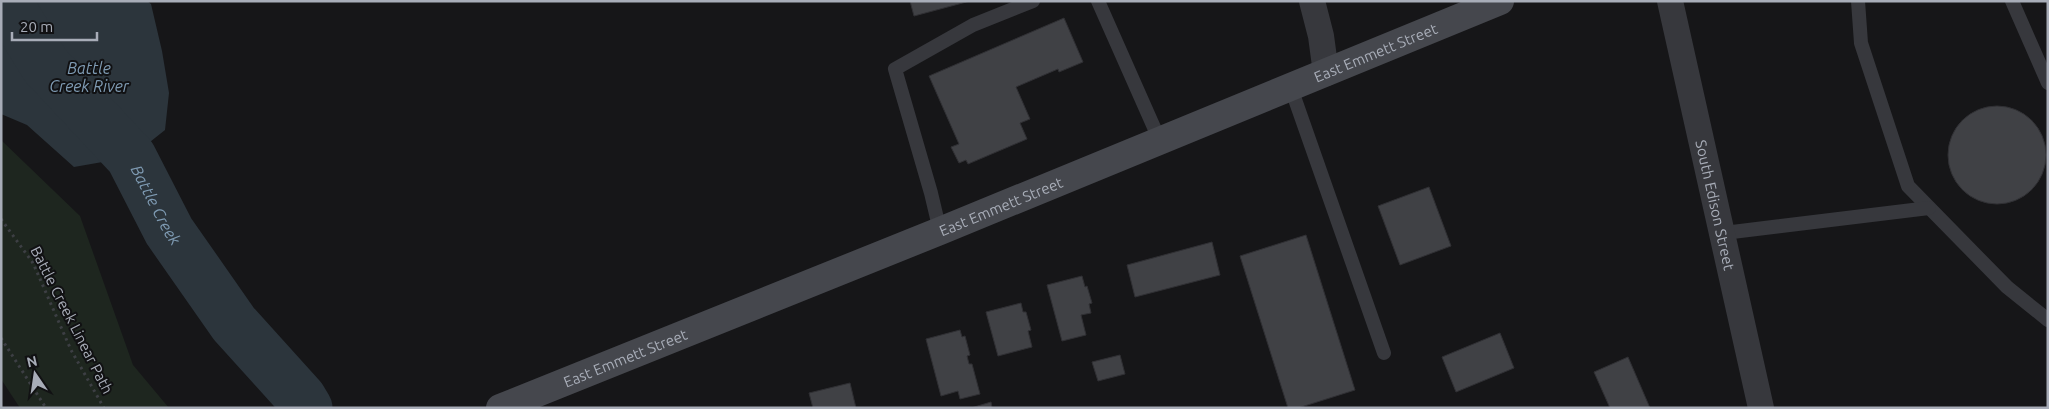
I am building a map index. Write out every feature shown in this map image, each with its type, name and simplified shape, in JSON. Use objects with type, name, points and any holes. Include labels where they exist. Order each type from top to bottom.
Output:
[{"type":"street","points":[[1312,1],[1321,36],[1326,73]]},
{"type":"street","name":"East Emmett Street","points":[[500,408],[940,232],[1500,1]]},
{"type":"street","name":"South Edison Street","points":[[1670,1],[1724,233],[1761,408]]},
{"type":"lane","points":[[940,232],[931,193],[895,69],[974,25],[1033,1]]},
{"type":"lane","points":[[1098,1],[1160,141]]},
{"type":"lane","points":[[1858,1],[1861,43],[1908,186],[2007,288],[2048,320]]},
{"type":"lane","points":[[2012,1],[2048,83]]},
{"type":"lane","points":[[1291,88],[1384,353]]},
{"type":"lane","points":[[1724,233],[1929,208]]},
{"type":"path","name":"Battle Creek Linear Path","points":[[1,219],[33,263],[71,350],[104,408]]},
{"type":"path","points":[[1,338],[46,408]]},
{"type":"shaded area","points":[[1,140],[80,216],[133,365],[169,408],[20,408],[1,379]]},
{"type":"water","name":"Battle Creek River","points":[[1,1],[147,1],[151,4],[169,93],[165,130],[131,157],[74,167],[27,125],[1,114]]},
{"type":"building","points":[[910,1],[970,1],[914,16]]},
{"type":"building","points":[[1064,18],[1083,62],[1059,72],[1058,69],[1016,87],[1030,119],[1020,123],[1027,139],[968,164],[966,160],[959,163],[951,147],[959,144],[929,76]]},
{"type":"building","points":[[1997,106],[2016,110],[2032,120],[2042,136],[2046,155],[2042,174],[2032,190],[2016,200],[1997,204],[1978,200],[1962,190],[1952,174],[1948,155],[1952,136],[1962,120],[1978,110]]},
{"type":"building","points":[[1429,187],[1451,246],[1400,265],[1378,206]]},
{"type":"building","points":[[1306,235],[1355,390],[1298,408],[1288,408],[1240,256]]},
{"type":"building","points":[[1212,242],[1220,275],[1135,297],[1127,265]]},
{"type":"building","points":[[1082,276],[1092,303],[1089,304],[1091,313],[1081,315],[1086,335],[1062,341],[1047,285]]},
{"type":"building","points":[[1021,303],[1023,312],[1026,312],[1031,330],[1028,331],[1032,347],[998,356],[986,312]]},
{"type":"building","points":[[960,330],[962,337],[965,336],[970,355],[967,356],[969,364],[972,364],[980,394],[960,399],[958,391],[941,396],[926,339]]},
{"type":"building","points":[[1500,333],[1514,368],[1456,392],[1442,357]]},
{"type":"building","points":[[1120,355],[1125,374],[1098,381],[1092,362]]},
{"type":"building","points":[[1628,357],[1650,408],[1610,408],[1594,372]]},
{"type":"building","points":[[850,383],[856,408],[813,408],[809,393]]},
{"type":"building","points":[[991,402],[992,408],[971,408]]},
{"type":"waterway","name":"Battle Creek","points":[[6,1],[45,65],[131,157],[169,231],[234,324],[301,398],[307,408]]}]
